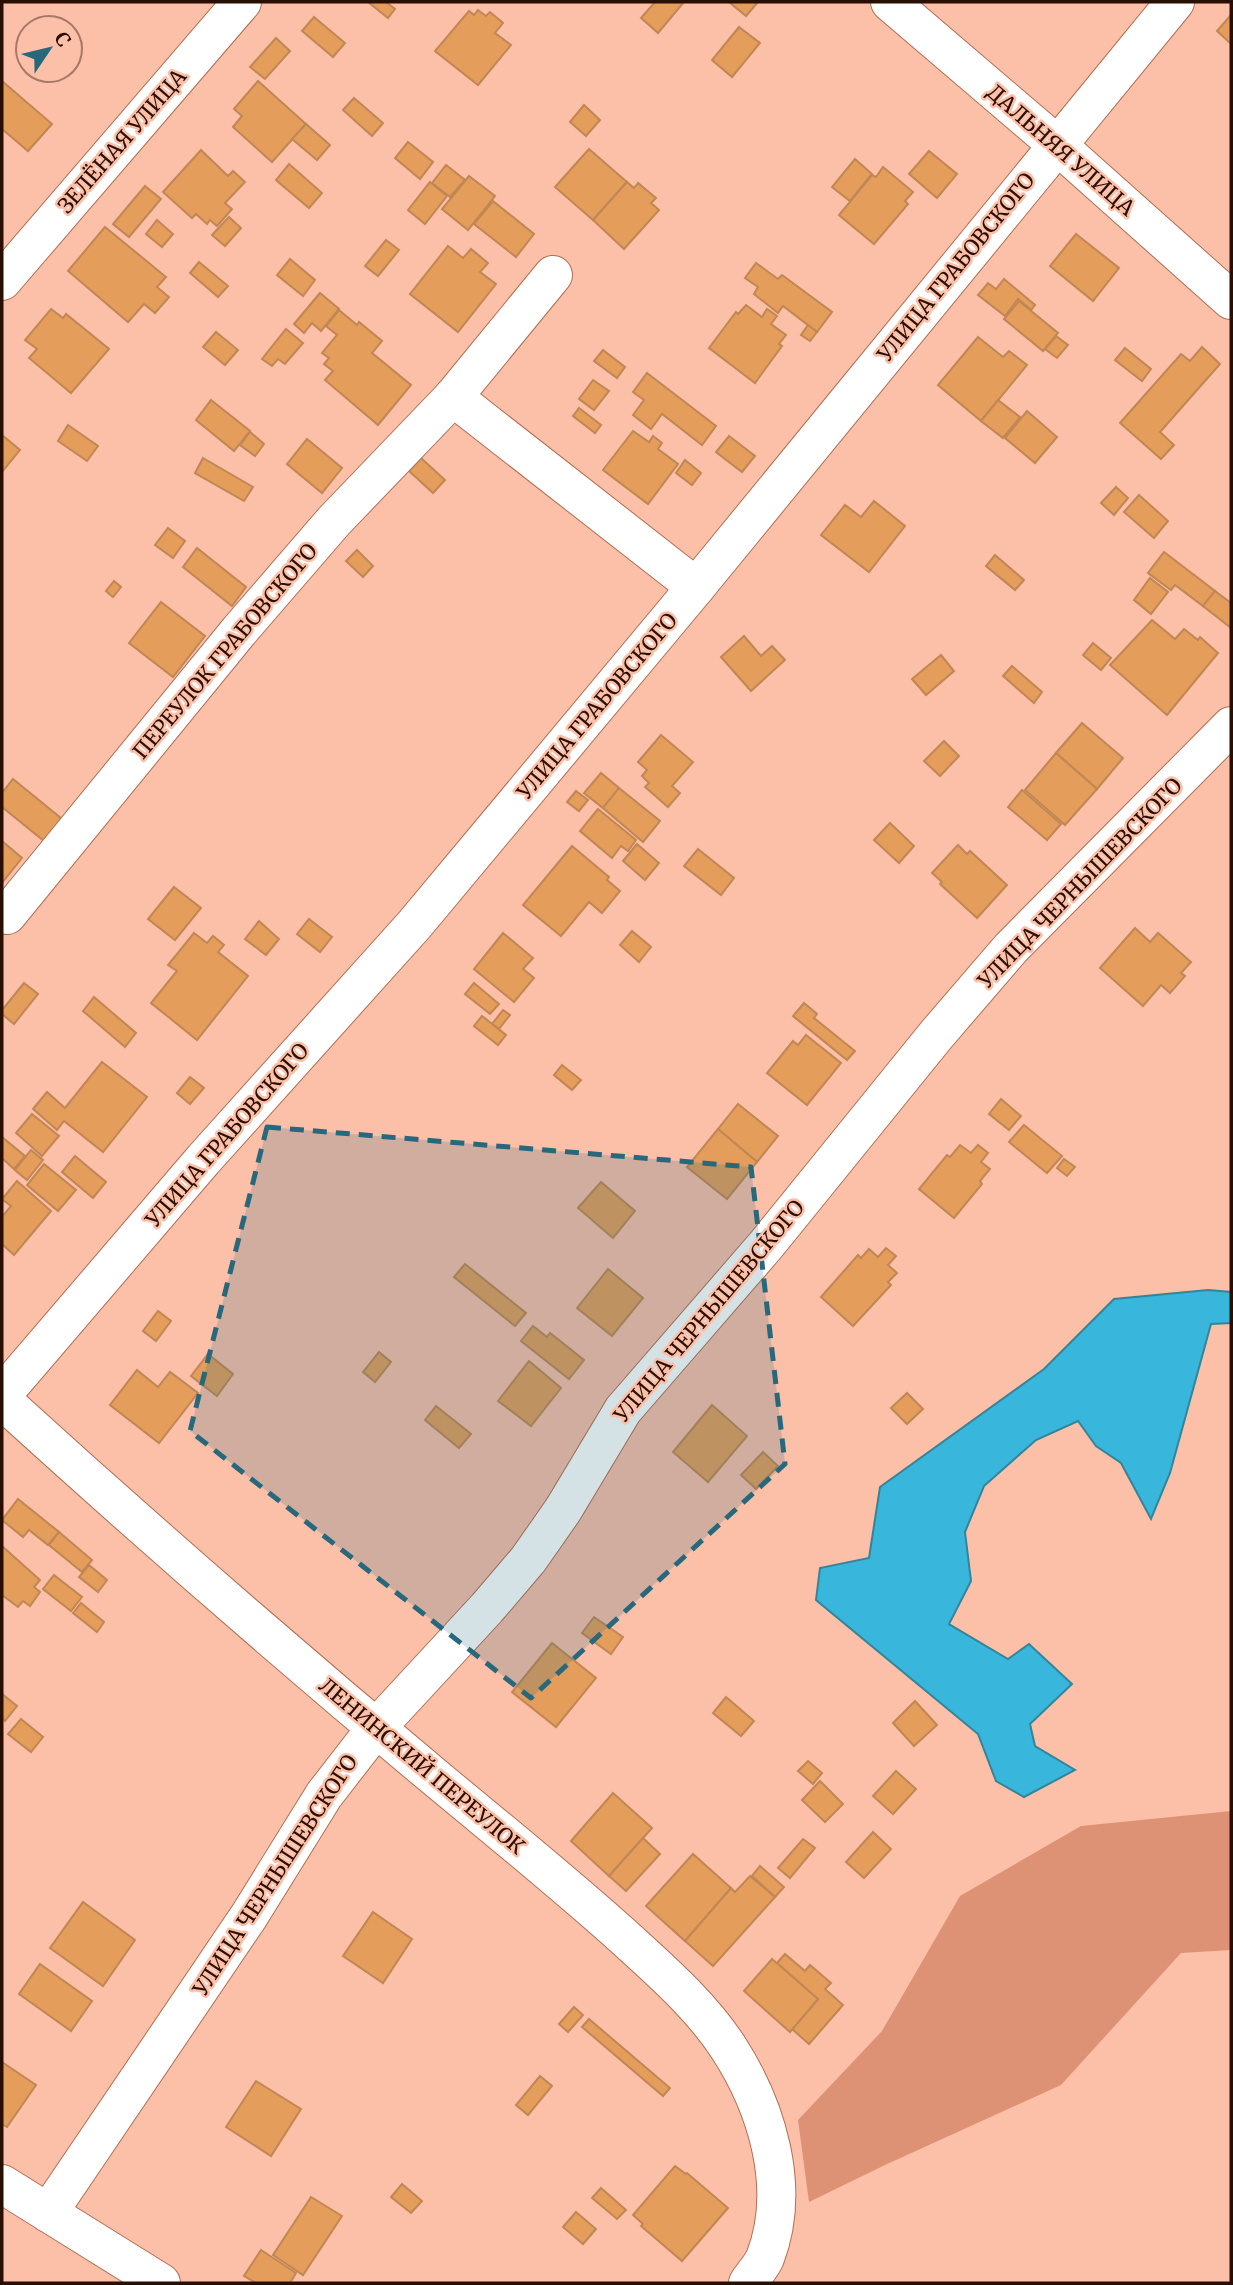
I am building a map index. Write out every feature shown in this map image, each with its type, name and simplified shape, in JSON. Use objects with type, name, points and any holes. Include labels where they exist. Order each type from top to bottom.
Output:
[{"type":"street","name":"ЗЕЛЁНАЯ УЛИЦА","points":[[2,281],[242,2]]},
{"type":"street","name":"ДАЛЬНЯЯ УЛИЦА","points":[[890,2],[1056,144],[1231,300]]},
{"type":"street","name":"УЛИЦА ГРАБОВСКОГО","points":[[2,1398],[203,1160],[415,924],[696,587],[1056,144],[1175,2]]},
{"type":"street","name":"ПЕРЕУЛОК ГРАБОВСКОГО","points":[[8,915],[239,631],[334,521],[453,397],[553,275]]},
{"type":"street","points":[[453,397],[696,587]]},
{"type":"street","name":"УЛИЦА ЧЕРНЫШЕВСКОГО","points":[[48,2213],[249,1916],[324,1795],[376,1728],[488,1608],[528,1560],[563,1510],[623,1409],[766,1245],[937,1034],[1011,948],[1231,726]]},
{"type":"street","name":"ЛЕНИНСКИЙ ПЕРЕУЛОК","points":[[2,1398],[169,1550],[596,1912],[701,2010],[728,2047],[754,2096],[770,2141],[776,2178],[774,2223],[764,2259],[748,2283]]},
{"type":"street","points":[[2,2184],[160,2283]]},
{"type":"highlighted area","points":[[267,1127],[751,1167],[785,1464],[531,1698],[190,1431]]},
{"type":"shaded area","points":[[1231,1811],[1231,1950],[1181,1953],[1061,2085],[809,2202],[798,2120],[882,2031],[960,1896],[1081,1826]]},
{"type":"water","points":[[1208,1290],[1231,1292],[1231,1323],[1211,1324],[1170,1473],[1151,1519],[1121,1463],[1096,1446],[1078,1421],[1036,1440],[984,1486],[965,1532],[971,1581],[949,1624],[1008,1659],[1029,1644],[1072,1684],[1030,1724],[1035,1746],[1075,1770],[1024,1797],[996,1781],[978,1734],[816,1600],[820,1568],[869,1558],[880,1487],[1044,1369],[1114,1299]]},
{"type":"building","points":[[368,2],[386,2],[395,9],[388,18]]},
{"type":"building","points":[[655,2],[684,2],[658,33],[641,18]]},
{"type":"building","points":[[729,2],[758,2],[746,16]]},
{"type":"building","points":[[478,10],[486,16],[490,12],[503,23],[495,33],[511,45],[478,85],[435,51],[469,11],[474,15]]},
{"type":"building","points":[[1231,15],[1231,44],[1217,31]]},
{"type":"building","points":[[314,17],[345,43],[333,57],[302,31]]},
{"type":"building","points":[[739,27],[760,43],[732,77],[712,60]]},
{"type":"building","points":[[276,38],[290,51],[265,79],[250,67]]},
{"type":"building","points":[[2,81],[52,124],[28,151],[2,129]]},
{"type":"building","points":[[258,81],[306,124],[272,162],[233,127],[242,116],[234,109]]},
{"type":"building","points":[[354,98],[383,123],[372,136],[343,110]]},
{"type":"building","points":[[584,105],[600,120],[586,136],[570,122]]},
{"type":"building","points":[[306,124],[330,145],[317,160],[292,139]]},
{"type":"building","points":[[408,142],[433,162],[420,179],[395,158]]},
{"type":"building","points":[[589,149],[627,182],[593,220],[555,187]]},
{"type":"building","points":[[201,150],[228,176],[233,171],[245,182],[225,203],[232,209],[217,226],[210,220],[207,224],[196,214],[192,218],[163,192]]},
{"type":"building","points":[[929,151],[957,174],[937,198],[909,174]]},
{"type":"building","points":[[855,159],[872,174],[850,201],[832,187]]},
{"type":"building","points":[[289,164],[322,193],[309,208],[276,180]]},
{"type":"building","points":[[446,165],[465,180],[450,197],[432,183]]},
{"type":"building","points":[[883,167],[913,192],[905,201],[908,204],[874,244],[839,215],[872,175],[876,177]]},
{"type":"building","points":[[469,176],[495,196],[468,230],[442,209]]},
{"type":"building","points":[[430,182],[447,196],[425,224],[408,210]]},
{"type":"building","points":[[627,182],[634,188],[638,183],[656,198],[651,203],[659,210],[624,249],[593,220]]},
{"type":"building","points":[[145,186],[161,199],[129,237],[113,224]]},
{"type":"building","points":[[493,201],[534,234],[516,257],[474,224]]},
{"type":"building","points":[[229,217],[241,228],[225,246],[212,235]]},
{"type":"building","points":[[157,220],[173,234],[162,247],[146,234]]},
{"type":"building","points":[[105,227],[166,277],[157,287],[169,297],[155,313],[144,304],[128,322],[68,271]]},
{"type":"building","points":[[1076,234],[1119,268],[1093,301],[1050,266]]},
{"type":"building","points":[[386,240],[399,250],[378,276],[365,266]]},
{"type":"building","points":[[448,246],[463,258],[471,249],[488,263],[480,272],[496,284],[458,332],[410,294]]},
{"type":"building","points":[[290,259],[315,280],[303,296],[277,275]]},
{"type":"building","points":[[199,262],[228,286],[218,297],[190,273]]},
{"type":"building","points":[[756,263],[778,279],[782,275],[832,312],[817,332],[783,306],[778,313],[754,294],[758,287],[745,278]]},
{"type":"building","points":[[1004,279],[1035,305],[1031,310],[1018,299],[1005,316],[978,295],[988,283],[996,289]]},
{"type":"building","points":[[320,293],[339,309],[321,331],[312,323],[304,333],[294,324]]},
{"type":"building","points":[[1019,301],[1058,333],[1043,351],[1004,319]]},
{"type":"building","points":[[746,305],[762,317],[767,309],[777,316],[771,324],[786,335],[779,344],[782,346],[755,383],[709,348],[736,312],[738,314]]},
{"type":"building","points":[[51,309],[63,318],[66,314],[109,349],[71,393],[29,358],[37,349],[25,340]]},
{"type":"building","points":[[339,310],[382,341],[372,353],[411,385],[378,425],[325,380],[333,371],[324,364],[329,358],[322,353],[337,335],[326,326]]},
{"type":"building","points":[[808,325],[817,332],[810,341],[801,335]]},
{"type":"building","points":[[286,329],[303,343],[285,364],[278,359],[272,366],[262,359]]},
{"type":"building","points":[[216,332],[238,350],[225,365],[203,347]]},
{"type":"building","points":[[1056,336],[1068,345],[1057,358],[1045,349]]},
{"type":"building","points":[[978,337],[1003,357],[1009,351],[1027,365],[981,421],[938,385]]},
{"type":"building","points":[[1202,347],[1220,364],[1160,432],[1174,445],[1161,459],[1120,423],[1181,354],[1190,361]]},
{"type":"building","points":[[1125,348],[1151,369],[1142,381],[1115,360]]},
{"type":"building","points":[[603,350],[625,367],[617,378],[594,361]]},
{"type":"building","points":[[647,373],[716,426],[702,445],[662,414],[651,429],[633,415],[644,400],[633,392]]},
{"type":"building","points":[[593,380],[609,391],[594,410],[579,399]]},
{"type":"building","points":[[211,400],[250,431],[234,451],[196,420]]},
{"type":"building","points":[[998,400],[1020,417],[1003,438],[981,421]]},
{"type":"building","points":[[579,408],[601,425],[595,433],[573,416]]},
{"type":"building","points":[[1027,411],[1057,437],[1035,463],[1005,438]]},
{"type":"building","points":[[68,425],[98,446],[87,461],[58,441]]},
{"type":"building","points":[[633,431],[649,442],[653,436],[662,443],[658,449],[678,464],[648,504],[603,470]]},
{"type":"building","points":[[250,432],[264,444],[255,456],[240,445]]},
{"type":"building","points":[[2,435],[20,450],[2,472]]},
{"type":"building","points":[[729,436],[755,456],[742,472],[716,452]]},
{"type":"building","points":[[307,439],[342,468],[322,493],[287,464]]},
{"type":"building","points":[[203,458],[253,487],[244,501],[195,473]]},
{"type":"building","points":[[421,458],[445,480],[433,493],[409,471]]},
{"type":"building","points":[[685,460],[701,473],[692,485],[676,473]]},
{"type":"building","points":[[1116,487],[1128,498],[1114,515],[1101,503]]},
{"type":"building","points":[[1139,495],[1168,521],[1154,538],[1124,512]]},
{"type":"building","points":[[874,501],[905,526],[869,572],[821,535],[845,505],[861,517]]},
{"type":"building","points":[[168,528],[185,541],[173,558],[155,545]]},
{"type":"building","points":[[197,548],[246,587],[232,606],[183,567]]},
{"type":"building","points":[[357,550],[373,566],[363,577],[346,561]]},
{"type":"building","points":[[1164,552],[1215,591],[1203,606],[1175,585],[1171,590],[1148,573]]},
{"type":"building","points":[[995,555],[1024,580],[1015,590],[986,566]]},
{"type":"building","points":[[1150,578],[1168,592],[1151,614],[1134,600]]},
{"type":"building","points":[[114,581],[121,587],[113,597],[106,591]]},
{"type":"building","points":[[1215,591],[1231,603],[1231,628],[1203,606]]},
{"type":"building","points":[[161,602],[205,636],[173,677],[129,643]]},
{"type":"building","points":[[1152,620],[1175,639],[1184,629],[1198,640],[1200,637],[1218,653],[1167,715],[1110,665]]},
{"type":"building","points":[[744,636],[761,656],[772,646],[785,660],[751,691],[721,657]]},
{"type":"building","points":[[1093,643],[1111,658],[1101,670],[1083,655]]},
{"type":"building","points":[[941,655],[954,671],[926,695],[912,679]]},
{"type":"building","points":[[1012,666],[1042,692],[1034,703],[1003,676]]},
{"type":"building","points":[[1082,723],[1123,758],[1097,789],[1056,753]]},
{"type":"building","points":[[661,735],[693,762],[672,786],[680,793],[668,807],[645,787],[649,783],[642,776],[647,770],[638,762]]},
{"type":"building","points":[[944,741],[959,756],[940,776],[924,761]]},
{"type":"building","points":[[1056,753],[1097,789],[1065,825],[1025,790]]},
{"type":"building","points":[[601,773],[619,788],[603,808],[584,793]]},
{"type":"building","points":[[13,779],[62,819],[44,841],[2,807],[2,793]]},
{"type":"building","points":[[619,788],[660,821],[643,842],[603,808]]},
{"type":"building","points":[[1022,790],[1061,824],[1047,840],[1008,807]]},
{"type":"building","points":[[576,791],[588,800],[579,811],[567,802]]},
{"type":"building","points":[[598,809],[636,840],[628,851],[621,846],[612,858],[580,831]]},
{"type":"building","points":[[890,823],[914,846],[899,863],[874,840]]},
{"type":"building","points":[[2,841],[22,858],[2,883]]},
{"type":"building","points":[[637,844],[659,863],[645,880],[623,861]]},
{"type":"building","points":[[958,845],[967,854],[970,851],[1007,885],[977,918],[940,884],[942,882],[932,873]]},
{"type":"building","points":[[572,846],[609,877],[607,880],[620,891],[602,913],[589,902],[561,936],[523,905]]},
{"type":"building","points":[[698,849],[734,878],[721,895],[684,866]]},
{"type":"building","points":[[174,887],[201,908],[175,940],[148,919]]},
{"type":"building","points":[[309,919],[332,937],[320,952],[297,934]]},
{"type":"building","points":[[259,921],[279,939],[266,955],[245,939]]},
{"type":"building","points":[[1135,928],[1150,942],[1158,933],[1191,962],[1181,973],[1185,976],[1170,993],[1161,985],[1143,1006],[1100,968]]},
{"type":"building","points":[[632,931],[651,947],[639,962],[620,945]]},
{"type":"building","points":[[194,933],[207,943],[213,936],[224,945],[218,952],[248,976],[197,1040],[151,1003],[177,971],[168,965]]},
{"type":"building","points":[[503,933],[533,958],[523,969],[534,978],[514,1002],[474,969]]},
{"type":"building","points":[[24,983],[38,994],[14,1024],[2,1014],[2,1010]]},
{"type":"building","points":[[474,983],[499,1004],[490,1014],[465,994]]},
{"type":"building","points":[[94,997],[136,1033],[125,1047],[83,1011]]},
{"type":"building","points":[[804,1003],[817,1014],[814,1018],[855,1051],[847,1060],[793,1016]]},
{"type":"building","points":[[503,1010],[510,1015],[499,1029],[492,1024]]},
{"type":"building","points":[[482,1016],[506,1035],[498,1045],[474,1026]]},
{"type":"building","points":[[806,1035],[841,1063],[807,1105],[767,1073],[793,1041],[798,1045]]},
{"type":"building","points":[[102,1062],[147,1097],[103,1152],[64,1121],[57,1130],[33,1109],[47,1092],[65,1108]]},
{"type":"building","points":[[562,1065],[581,1080],[572,1090],[554,1075]]},
{"type":"building","points":[[190,1077],[204,1088],[190,1104],[177,1093]]},
{"type":"building","points":[[1001,1099],[1021,1116],[1009,1130],[989,1114]]},
{"type":"building","points":[[738,1104],[778,1136],[757,1162],[718,1129]]},
{"type":"building","points":[[32,1114],[59,1136],[42,1156],[16,1133]]},
{"type":"building","points":[[1024,1125],[1062,1156],[1047,1173],[1009,1142]]},
{"type":"building","points":[[718,1129],[757,1162],[727,1199],[687,1167]]},
{"type":"building","points":[[2,1137],[25,1156],[14,1169],[2,1158]]},
{"type":"building","points":[[960,1145],[971,1153],[978,1145],[988,1153],[981,1162],[990,1169],[980,1181],[982,1184],[954,1218],[919,1189],[947,1155],[950,1157]]},
{"type":"building","points":[[31,1150],[43,1160],[27,1180],[15,1170]]},
{"type":"building","points":[[75,1156],[106,1182],[93,1198],[62,1172]]},
{"type":"building","points":[[1064,1159],[1075,1167],[1067,1176],[1057,1168]]},
{"type":"building","points":[[44,1164],[76,1190],[58,1211],[27,1185]]},
{"type":"building","points":[[17,1181],[51,1211],[14,1255],[2,1244],[2,1217],[11,1206],[2,1199]]},
{"type":"building","points":[[601,1182],[635,1211],[613,1238],[578,1208]]},
{"type":"building","points":[[886,1248],[896,1256],[888,1265],[897,1273],[888,1282],[891,1285],[853,1326],[821,1297],[858,1255],[861,1258],[869,1249],[878,1257]]},
{"type":"building","points":[[465,1264],[526,1313],[515,1326],[454,1277]]},
{"type":"building","points":[[608,1269],[643,1298],[612,1336],[577,1308]]},
{"type":"building","points":[[158,1311],[171,1321],[156,1341],[143,1331]]},
{"type":"building","points":[[533,1326],[547,1337],[550,1333],[584,1360],[569,1379],[521,1341]]},
{"type":"building","points":[[379,1352],[391,1362],[375,1382],[363,1372]]},
{"type":"building","points":[[208,1354],[233,1374],[217,1396],[191,1376]]},
{"type":"building","points":[[529,1361],[561,1388],[531,1426],[498,1401]]},
{"type":"building","points":[[137,1370],[158,1387],[170,1372],[198,1393],[159,1443],[110,1405]]},
{"type":"building","points":[[907,1393],[923,1409],[907,1424],[891,1408]]},
{"type":"building","points":[[712,1405],[747,1436],[708,1482],[673,1452]]},
{"type":"building","points":[[436,1406],[471,1434],[459,1448],[425,1420]]},
{"type":"building","points":[[763,1452],[778,1466],[756,1489],[741,1475]]},
{"type":"building","points":[[18,1499],[59,1532],[48,1545],[29,1530],[23,1537],[2,1520]]},
{"type":"building","points":[[59,1532],[92,1560],[82,1572],[49,1545]]},
{"type":"building","points":[[2,1546],[40,1580],[34,1587],[40,1592],[30,1606],[23,1601],[18,1607],[2,1595]]},
{"type":"building","points":[[89,1565],[107,1580],[98,1592],[79,1577]]},
{"type":"building","points":[[54,1575],[82,1597],[71,1611],[43,1589]]},
{"type":"building","points":[[81,1603],[104,1622],[97,1632],[73,1613]]},
{"type":"building","points":[[594,1617],[623,1637],[611,1654],[582,1633]]},
{"type":"building","points":[[552,1643],[596,1678],[556,1727],[512,1692]]},
{"type":"building","points":[[2,1694],[17,1706],[5,1721],[2,1718]]},
{"type":"building","points":[[726,1697],[754,1721],[741,1736],[713,1713]]},
{"type":"building","points":[[915,1701],[937,1725],[914,1746],[893,1723]]},
{"type":"building","points":[[21,1719],[43,1737],[31,1752],[8,1734]]},
{"type":"building","points":[[808,1761],[822,1773],[813,1784],[798,1771]]},
{"type":"building","points":[[896,1771],[916,1789],[893,1814],[873,1796]]},
{"type":"building","points":[[820,1781],[843,1804],[825,1822],[802,1800]]},
{"type":"building","points":[[613,1793],[652,1828],[609,1876],[571,1841]]},
{"type":"building","points":[[873,1832],[891,1849],[864,1878],[846,1862]]},
{"type":"building","points":[[643,1838],[660,1854],[626,1891],[609,1876]]},
{"type":"building","points":[[803,1839],[815,1848],[790,1878],[778,1868]]},
{"type":"building","points":[[693,1854],[731,1888],[685,1941],[646,1906]]},
{"type":"building","points":[[760,1866],[784,1887],[775,1897],[752,1876]]},
{"type":"building","points":[[750,1876],[775,1897],[713,1966],[685,1941],[731,1888],[735,1892]]},
{"type":"building","points":[[83,1902],[135,1940],[103,1986],[50,1948]]},
{"type":"building","points":[[373,1912],[412,1939],[383,1983],[343,1956]]},
{"type":"building","points":[[785,1954],[805,1971],[810,1965],[831,1983],[825,1989],[843,2005],[809,2044],[792,2029],[818,1999],[777,1963]]},
{"type":"building","points":[[772,1959],[818,1999],[790,2032],[744,1991]]},
{"type":"building","points":[[40,1964],[92,2001],[71,2031],[19,1994]]},
{"type":"building","points":[[574,2007],[583,2015],[568,2032],[559,2024]]},
{"type":"building","points":[[589,2019],[670,2088],[663,2096],[582,2027]]},
{"type":"building","points":[[2,2062],[36,2085],[7,2127],[2,2124]]},
{"type":"building","points":[[540,2076],[552,2086],[528,2115],[516,2105]]},
{"type":"building","points":[[256,2081],[301,2109],[271,2156],[226,2127]]},
{"type":"building","points":[[675,2166],[728,2208],[682,2261],[641,2226],[643,2224],[633,2215]]},
{"type":"building","points":[[402,2184],[422,2201],[411,2213],[391,2197]]},
{"type":"building","points":[[601,2188],[626,2210],[617,2219],[592,2198]]},
{"type":"building","points":[[311,2197],[342,2216],[303,2275],[273,2255]]},
{"type":"building","points":[[576,2212],[596,2229],[583,2244],[563,2227]]},
{"type":"building","points":[[261,2250],[296,2273],[290,2283],[256,2283],[244,2276]]}]
